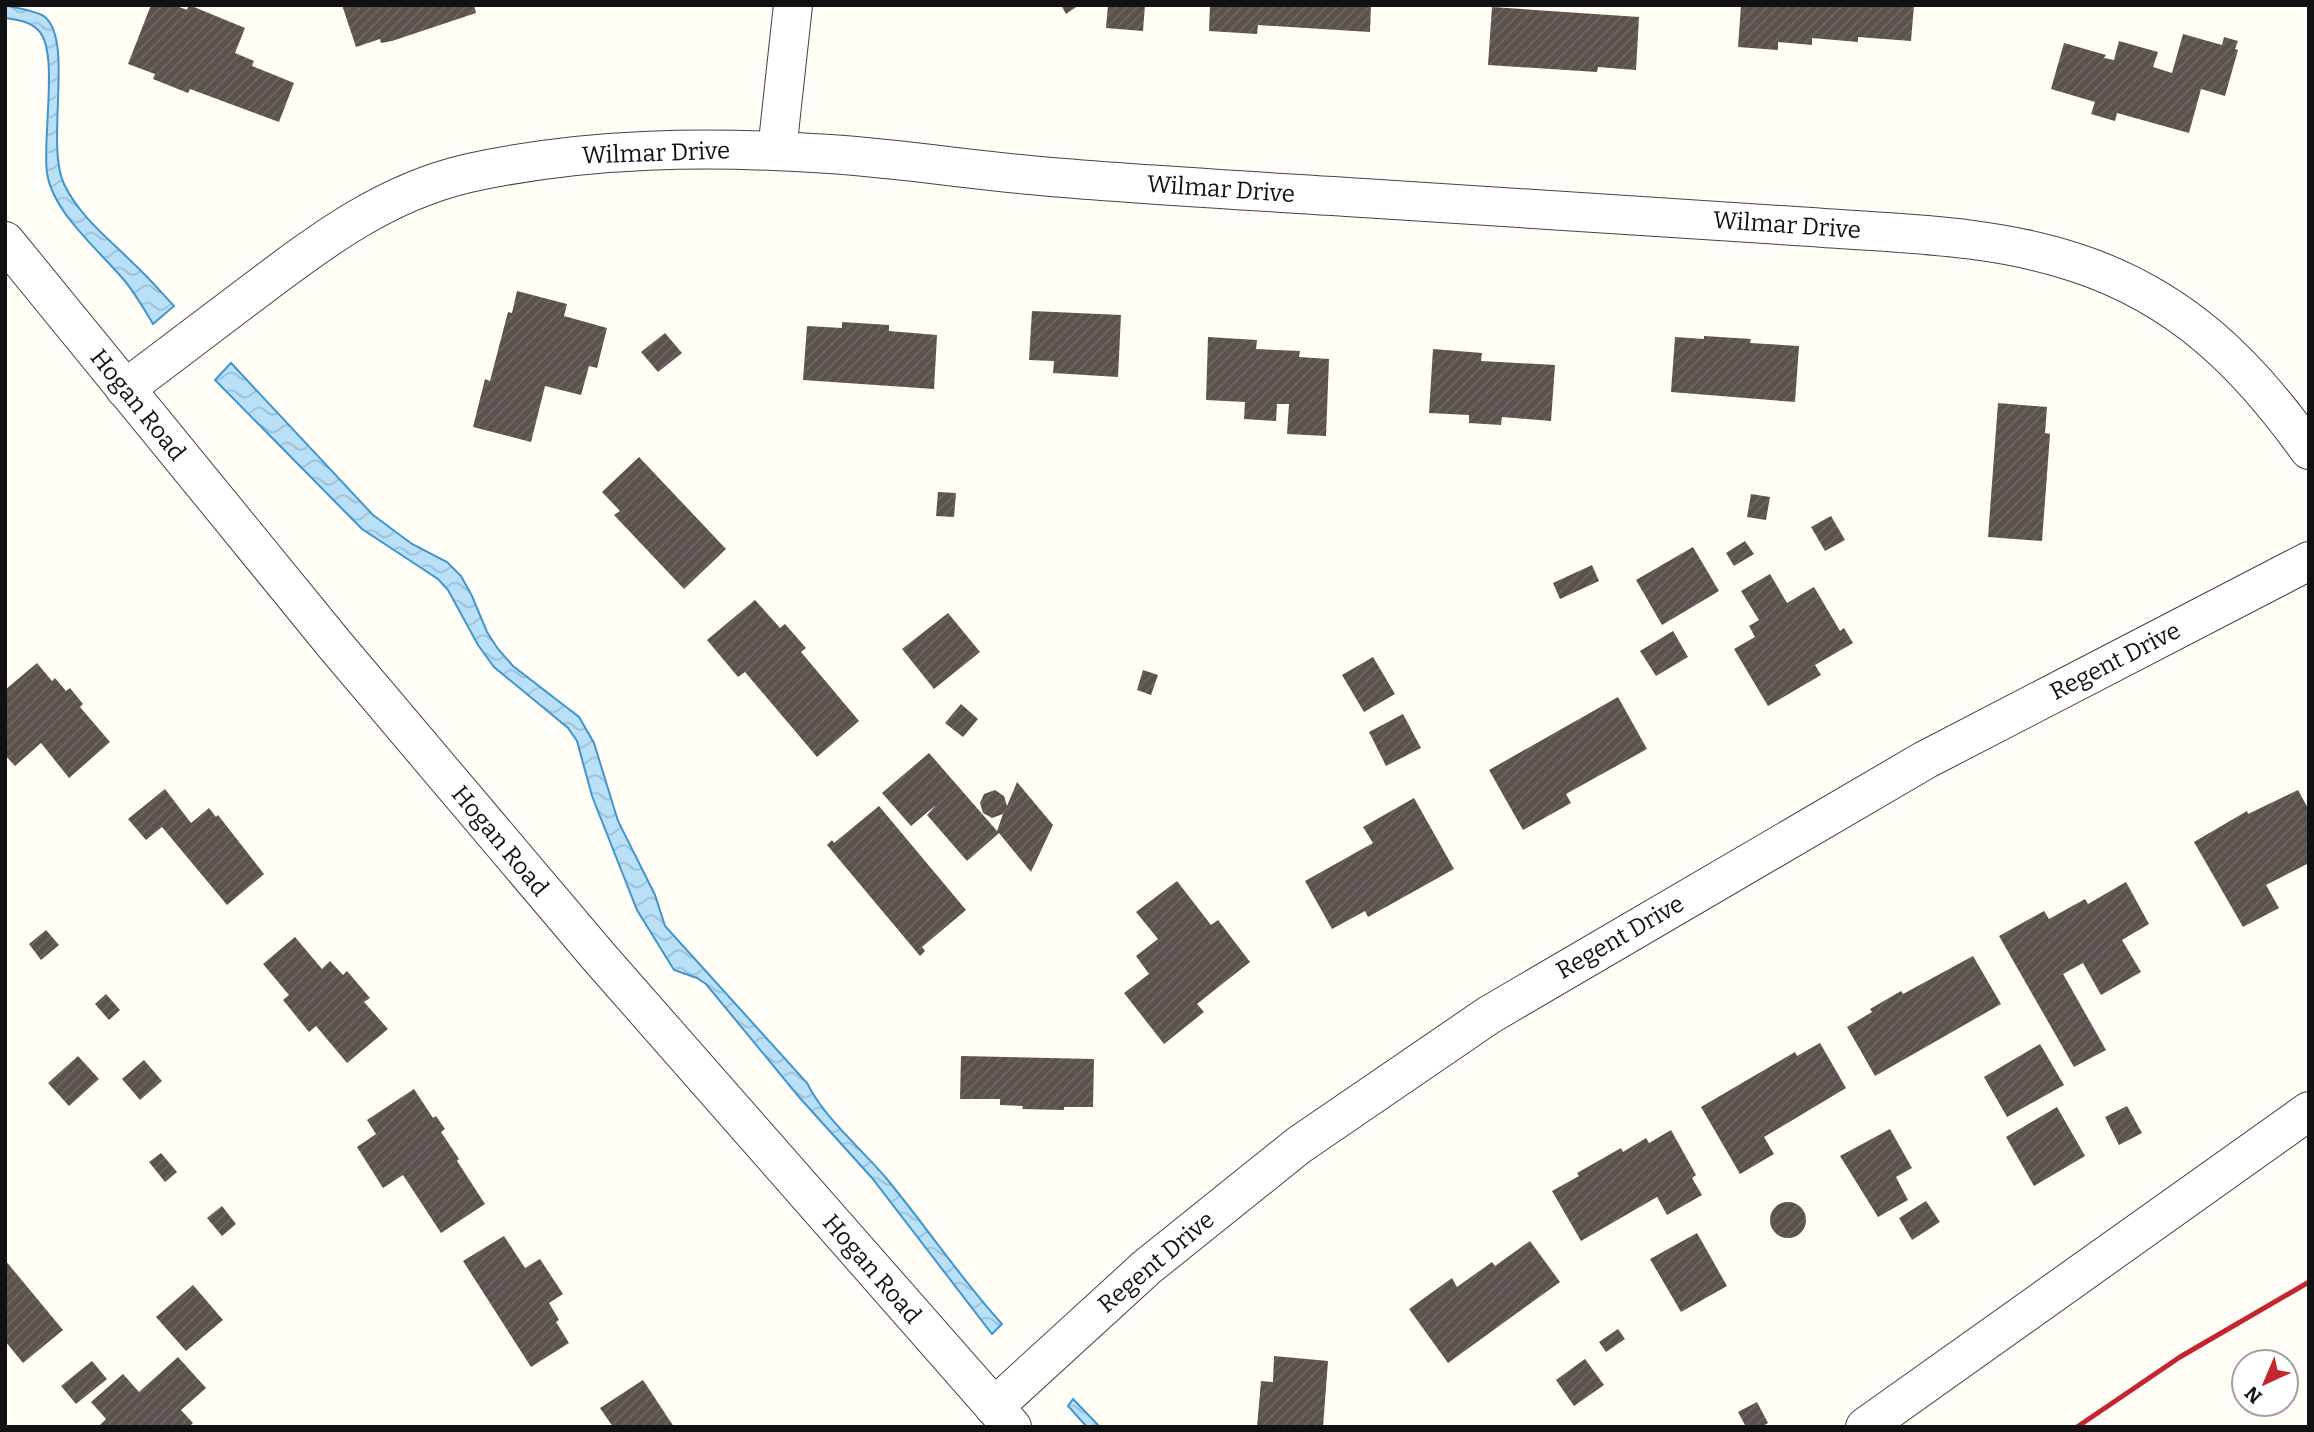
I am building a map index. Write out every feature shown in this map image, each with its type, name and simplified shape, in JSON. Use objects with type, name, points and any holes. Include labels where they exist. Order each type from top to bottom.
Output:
[{"type":"street","points":[[777,151],[793,5]]},
{"type":"street","name":"Wilmar Drive","points":[[125,389],[330,234],[382,204],[436,182],[522,162],[576,155],[693,150],[777,151],[834,154],[1063,178],[1645,215],[2008,244],[2101,272],[2148,294],[2172,310],[2236,360],[2258,383],[2309,450]]},
{"type":"street","name":"Hogan Road","points":[[5,242],[383,702],[599,957],[1003,1417]]},
{"type":"street","name":"Regent Drive","points":[[1003,1417],[1147,1268],[1298,1145],[1507,1003],[1925,760],[2309,561]]},
{"type":"street","points":[[1865,1427],[2309,1111]]},
{"type":"water","points":[[5,5],[42,15],[53,30],[58,48],[59,70],[57,145],[64,184],[86,217],[174,306],[153,324],[128,285],[67,217],[51,188],[46,158],[49,76],[45,42],[32,25],[5,18]]},
{"type":"water","points":[[231,363],[373,515],[412,544],[447,562],[461,576],[487,632],[498,649],[513,666],[579,717],[594,743],[618,821],[655,895],[665,926],[807,1083],[823,1109],[901,1196],[1002,1324],[992,1334],[872,1178],[799,1097],[706,984],[674,970],[637,910],[592,796],[577,741],[568,728],[494,667],[478,645],[448,590],[438,579],[362,529],[215,380]]},
{"type":"water","points":[[1073,1399],[1100,1427],[1087,1427],[1068,1406]]},
{"type":"building","points":[[151,5],[174,5],[187,10],[189,5],[245,28],[235,53],[254,61],[252,66],[294,83],[279,122],[190,89],[188,93],[153,79],[155,74],[128,64]]},
{"type":"building","points":[[342,5],[474,5],[476,13],[392,41],[381,43],[380,39],[356,47]]},
{"type":"building","points":[[1061,5],[1079,5],[1066,14]]},
{"type":"building","points":[[1108,5],[1145,5],[1143,31],[1106,28]]},
{"type":"building","points":[[1210,5],[1371,5],[1370,32],[1258,25],[1257,34],[1209,31]]},
{"type":"building","points":[[1741,5],[1914,5],[1911,41],[1858,37],[1858,42],[1812,38],[1812,45],[1778,42],[1778,50],[1738,47]]},
{"type":"building","points":[[1492,7],[1639,17],[1636,70],[1598,67],[1597,72],[1488,65]]},
{"type":"building","points":[[2183,34],[2222,45],[2224,37],[2238,41],[2225,96],[2201,89],[2189,133],[2117,113],[2115,121],[2091,114],[2095,102],[2051,89],[2064,43],[2106,55],[2104,58],[2114,60],[2119,41],[2158,52],[2153,67],[2172,73]]},
{"type":"building","points":[[517,291],[567,304],[564,316],[607,328],[597,368],[589,366],[581,395],[545,386],[531,442],[473,427],[485,379],[490,381],[508,312],[512,313]]},
{"type":"building","points":[[1032,311],[1121,315],[1118,377],[1053,373],[1054,361],[1029,360]]},
{"type":"building","points":[[842,322],[889,325],[889,331],[937,335],[934,389],[803,380],[807,326],[842,328]]},
{"type":"building","points":[[665,333],[682,353],[658,372],[641,352]]},
{"type":"building","points":[[1704,336],[1751,339],[1750,343],[1799,346],[1795,402],[1671,392],[1675,337],[1704,339]]},
{"type":"building","points":[[1208,337],[1257,340],[1256,349],[1300,351],[1299,357],[1329,359],[1326,436],[1287,434],[1289,404],[1277,404],[1276,421],[1244,419],[1245,402],[1206,400]]},
{"type":"building","points":[[1433,349],[1482,353],[1481,361],[1555,365],[1551,421],[1502,417],[1501,425],[1469,423],[1469,415],[1429,413]]},
{"type":"building","points":[[1998,403],[2047,407],[2045,433],[2050,434],[2042,541],[1988,537]]},
{"type":"building","points":[[639,457],[726,549],[684,589],[614,515],[620,511],[602,492]]},
{"type":"building","points":[[938,492],[956,493],[954,517],[936,516]]},
{"type":"building","points":[[1751,494],[1770,497],[1766,520],[1747,517]]},
{"type":"building","points":[[1831,516],[1845,540],[1825,551],[1811,527]]},
{"type":"building","points":[[1745,541],[1754,554],[1734,566],[1726,553]]},
{"type":"building","points":[[1693,547],[1719,591],[1662,625],[1636,580]]},
{"type":"building","points":[[1592,565],[1599,581],[1560,599],[1553,583]]},
{"type":"building","points":[[1770,574],[1787,603],[1814,587],[1840,631],[1844,628],[1853,643],[1815,665],[1821,675],[1768,706],[1734,649],[1755,637],[1749,626],[1759,620],[1741,591]]},
{"type":"building","points":[[755,600],[780,628],[785,624],[806,648],[801,652],[859,721],[817,757],[745,672],[738,677],[707,640]]},
{"type":"building","points":[[948,613],[980,652],[934,689],[902,649]]},
{"type":"building","points":[[1673,631],[1688,657],[1656,676],[1640,651]]},
{"type":"building","points":[[1373,657],[1395,694],[1364,712],[1342,675]]},
{"type":"building","points":[[37,663],[52,681],[55,678],[66,691],[70,688],[83,704],[80,707],[110,742],[69,778],[41,743],[15,766],[5,755],[5,690]]},
{"type":"building","points":[[1143,670],[1158,675],[1151,695],[1137,690]]},
{"type":"building","points":[[1618,697],[1647,749],[1566,794],[1571,803],[1523,830],[1489,770]]},
{"type":"building","points":[[961,704],[978,719],[963,737],[945,723]]},
{"type":"building","points":[[1403,714],[1421,748],[1386,766],[1369,732]]},
{"type":"building","points":[[929,753],[997,831],[1003,814],[992,818],[983,813],[980,803],[984,794],[995,790],[1004,796],[1007,806],[1017,782],[1053,825],[1031,872],[999,833],[967,861],[927,815],[936,805],[911,826],[882,793]]},
{"type":"building","points":[[165,789],[191,823],[209,808],[216,817],[218,815],[264,874],[227,905],[162,827],[146,840],[128,819]]},
{"type":"building","points":[[2298,790],[2309,810],[2309,863],[2266,885],[2279,908],[2243,927],[2194,842],[2247,811],[2248,814]]},
{"type":"building","points":[[1414,798],[1454,869],[1368,917],[1365,911],[1332,929],[1305,881],[1373,843],[1363,827]]},
{"type":"building","points":[[879,806],[966,910],[922,947],[925,951],[920,956],[827,845],[832,840],[834,843]]},
{"type":"building","points":[[1177,881],[1211,925],[1218,920],[1250,962],[1197,1004],[1204,1012],[1164,1044],[1124,993],[1149,974],[1136,956],[1158,939],[1136,912]]},
{"type":"building","points":[[2126,882],[2149,924],[2122,940],[2141,972],[2101,995],[2083,963],[2063,974],[2106,1050],[2074,1067],[1999,936],[2044,911],[2049,919],[2085,899],[2088,904]]},
{"type":"building","points":[[46,930],[59,945],[41,960],[29,944]]},
{"type":"building","points":[[295,937],[322,969],[330,961],[343,975],[347,971],[370,998],[364,1002],[388,1029],[347,1063],[316,1026],[309,1032],[283,1000],[289,995],[263,964]]},
{"type":"building","points":[[1973,956],[2001,1004],[1875,1076],[1847,1027],[1872,1012],[1870,1009],[1901,991],[1903,994]]},
{"type":"building","points":[[106,994],[120,1010],[109,1020],[95,1004]]},
{"type":"building","points":[[1820,1043],[1846,1088],[1764,1137],[1774,1154],[1740,1174],[1701,1107],[1795,1052],[1797,1056]]},
{"type":"building","points":[[2040,1044],[2064,1085],[2007,1117],[1984,1077]]},
{"type":"building","points":[[78,1056],[99,1079],[69,1106],[48,1083]]},
{"type":"building","points":[[961,1056],[1094,1059],[1093,1107],[1064,1107],[1064,1110],[1022,1109],[1023,1106],[1000,1105],[1000,1099],[960,1099]]},
{"type":"building","points":[[144,1060],[162,1081],[140,1100],[122,1079]]},
{"type":"building","points":[[414,1089],[433,1118],[436,1116],[445,1129],[441,1132],[485,1204],[441,1233],[403,1175],[383,1188],[357,1147],[376,1134],[367,1120]]},
{"type":"building","points":[[2127,1106],[2142,1133],[2119,1145],[2105,1117]]},
{"type":"building","points":[[2057,1107],[2085,1156],[2034,1186],[2006,1137]]},
{"type":"building","points":[[1890,1129],[1912,1168],[1896,1177],[1908,1200],[1878,1217],[1840,1156]]},
{"type":"building","points":[[1671,1130],[1696,1175],[1692,1178],[1702,1195],[1667,1215],[1657,1197],[1581,1241],[1552,1191],[1621,1148],[1623,1152],[1646,1138],[1649,1143]]},
{"type":"building","points":[[161,1153],[177,1172],[165,1182],[149,1162]]},
{"type":"building","points":[[1926,1201],[1940,1222],[1912,1240],[1899,1218]]},
{"type":"building","points":[[1788,1202],[1801,1207],[1806,1220],[1801,1233],[1788,1238],[1775,1233],[1770,1220],[1775,1207]]},
{"type":"building","points":[[222,1206],[236,1224],[222,1236],[207,1218]]},
{"type":"building","points":[[1697,1233],[1727,1286],[1681,1312],[1650,1259]]},
{"type":"building","points":[[504,1236],[525,1268],[540,1259],[563,1294],[549,1303],[559,1320],[556,1322],[569,1343],[531,1367],[463,1261]]},
{"type":"building","points":[[1530,1241],[1560,1282],[1448,1363],[1409,1309],[1452,1278],[1457,1287],[1492,1262],[1495,1266]]},
{"type":"building","points":[[5,1260],[63,1330],[23,1363],[5,1341]]},
{"type":"building","points":[[193,1285],[223,1320],[186,1351],[156,1317]]},
{"type":"building","points":[[1618,1329],[1625,1339],[1606,1352],[1599,1342]]},
{"type":"building","points":[[1274,1356],[1328,1361],[1323,1427],[1257,1427],[1261,1381],[1273,1382]]},
{"type":"building","points":[[178,1357],[206,1388],[181,1410],[193,1423],[189,1427],[98,1427],[106,1419],[91,1402],[123,1374],[139,1392]]},
{"type":"building","points":[[1585,1359],[1604,1385],[1574,1406],[1556,1380]]},
{"type":"building","points":[[92,1361],[107,1379],[76,1404],[61,1386]]},
{"type":"building","points":[[643,1380],[674,1427],[613,1427],[600,1408]]},
{"type":"building","points":[[1757,1402],[1768,1423],[1761,1427],[1746,1427],[1738,1412]]},
{"type":"railway","points":[[2077,1427],[2180,1357],[2309,1282]]}]
